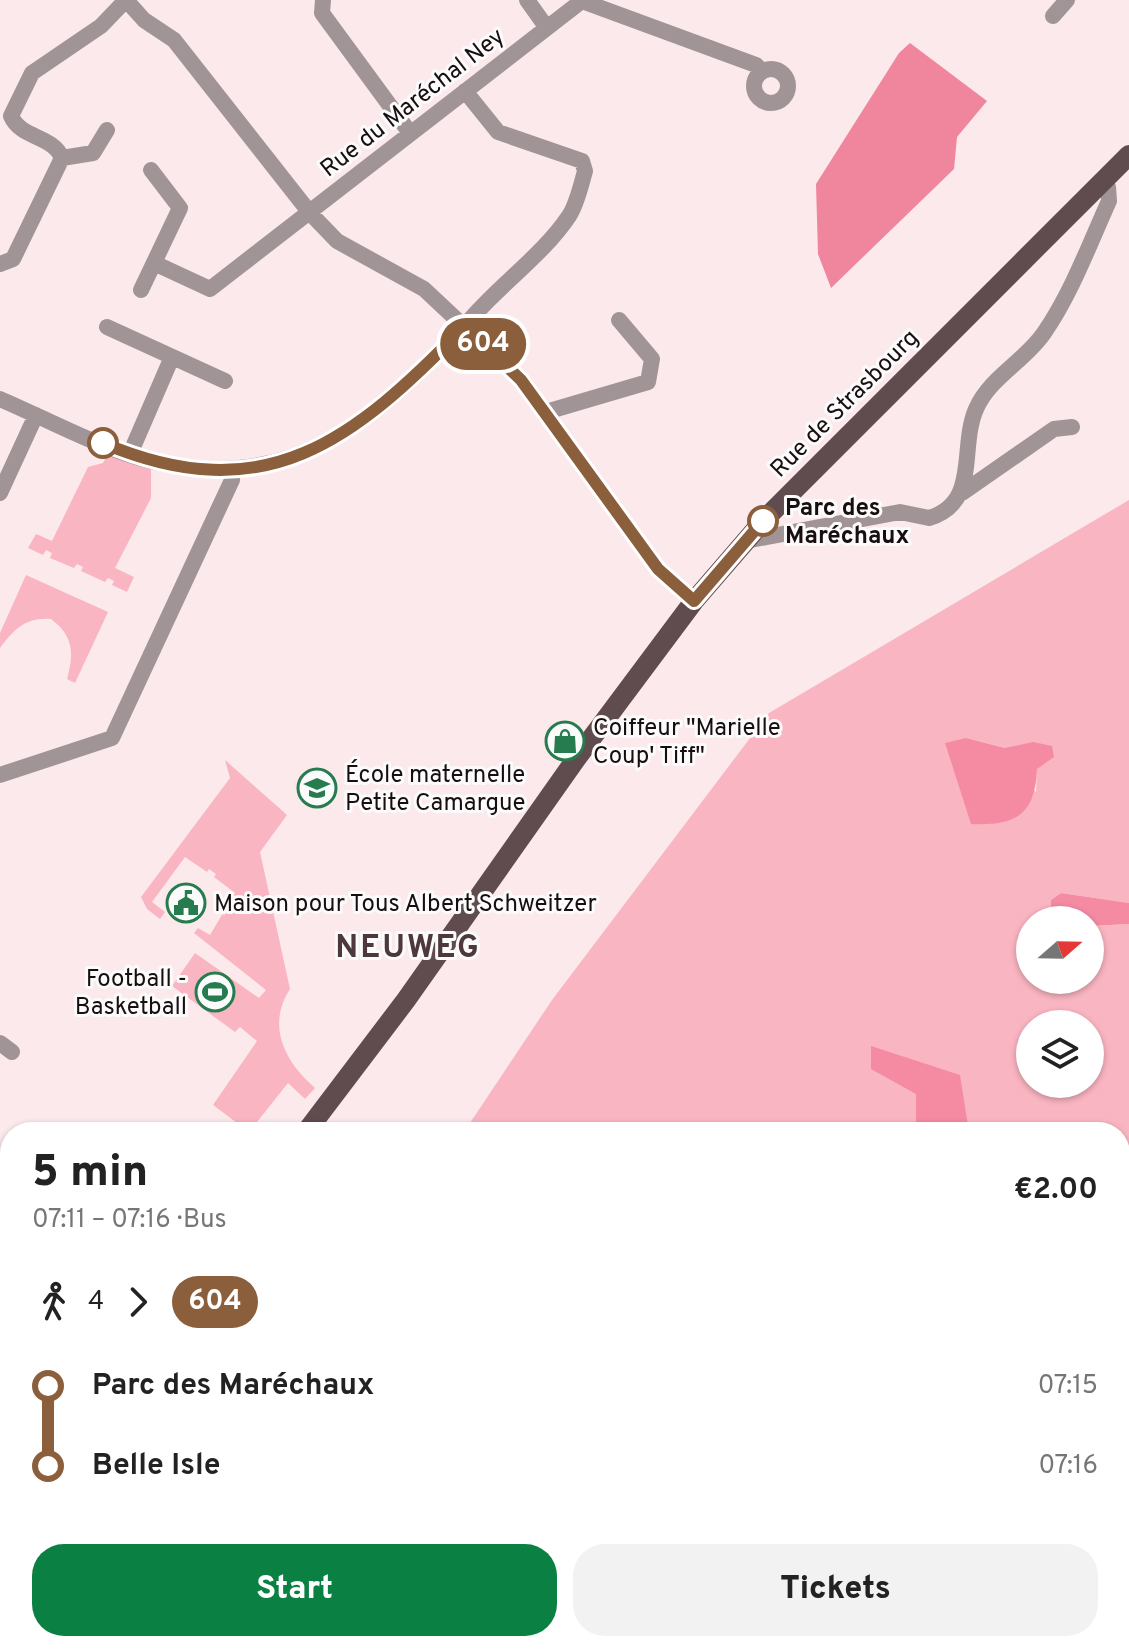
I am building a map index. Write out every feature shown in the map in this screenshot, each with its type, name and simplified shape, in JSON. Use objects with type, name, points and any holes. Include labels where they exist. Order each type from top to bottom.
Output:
[{"type":"main road","name":"Rue de Strasbourg","points":[[314,1122],[406,1000],[576,759],[694,601],[745,541],[1129,155]]},
{"type":"street","points":[[62,158],[55,146],[16,127],[11,116],[32,73],[101,26],[126,0],[144,20],[174,40],[310,213],[337,241],[424,289],[521,380],[658,569],[694,601]]},
{"type":"street","points":[[323,0],[322,13],[410,133]]},
{"type":"street","points":[[527,0],[547,28]]},
{"type":"street","points":[[582,0],[756,65],[762,71]]},
{"type":"street","name":"Rue du Maréchal Ney","points":[[154,263],[210,289],[582,0]]},
{"type":"street","points":[[1053,16],[1067,0]]},
{"type":"street","points":[[0,399],[130,454],[202,470],[232,471],[318,448],[360,424],[465,326],[570,214],[585,171],[582,161],[498,132],[465,91]]},
{"type":"street","points":[[62,158],[93,153],[107,130]]},
{"type":"street","points":[[0,264],[13,259],[62,158]]},
{"type":"street","points":[[141,290],[180,208],[151,170]]},
{"type":"street","points":[[962,493],[969,424],[975,410],[982,396],[1042,336],[1067,297],[1109,201],[1108,187],[1103,181]]},
{"type":"street","points":[[546,412],[648,382],[652,359],[619,320]]},
{"type":"street","points":[[107,327],[225,381]]},
{"type":"street","points":[[130,454],[172,357]]},
{"type":"street","points":[[0,493],[36,415]]},
{"type":"street","points":[[745,541],[900,512],[929,518],[946,511],[962,493],[1054,429],[1072,427]]},
{"type":"street","points":[[0,775],[112,738],[232,480],[232,471]]},
{"type":"shaded area","points":[[910,43],[987,101],[957,137],[954,169],[831,288],[818,254],[816,184],[899,53]]},
{"type":"shaded area","points":[[111,447],[151,461],[151,498],[115,568],[134,577],[127,592],[112,585],[114,581],[108,578],[105,582],[81,571],[83,567],[77,564],[74,568],[50,558],[52,553],[46,550],[43,555],[28,548],[36,534],[52,541],[88,467],[103,463]]},
{"type":"shaded area","points":[[1129,500],[1129,903],[1061,893],[1051,900],[1051,906],[1016,906],[1016,994],[1104,994],[1104,925],[1129,924],[1129,1122],[471,1122],[552,1000],[769,713]],"holes":[[[966,738],[1005,748],[1037,769],[1036,792]]]},
{"type":"shaded area","points":[[26,575],[108,612],[75,683],[67,679],[71,661],[68,639],[51,619],[28,622],[10,635],[0,648],[0,633]]},
{"type":"shaded area","points":[[966,738],[1005,748],[1033,742],[1052,746],[1054,757],[1037,769],[1027,807],[1011,820],[971,824],[945,743]]},
{"type":"shaded area","points":[[225,760],[287,815],[260,852],[290,989],[280,1016],[282,1043],[295,1067],[315,1088],[305,1099],[288,1083],[257,1122],[236,1122],[213,1105],[257,1041],[240,1027],[235,1032],[172,986],[195,953],[259,998],[266,990],[194,933],[198,928],[210,935],[235,893],[214,877],[216,874],[209,869],[207,872],[185,857],[152,902],[165,912],[160,919],[147,909],[141,897],[230,778]]},
{"type":"shaded area","points":[[1061,893],[1129,903],[1129,924],[1104,925],[1104,906],[1051,906],[1051,900]]},
{"type":"shaded area","points":[[871,1046],[960,1075],[967,1122],[916,1122],[916,1094],[871,1069]]},
{"type":"bus line","name":"604","points":[[103,443],[151,461],[202,470],[232,471],[294,457],[318,448],[360,424],[407,384],[465,326],[521,380],[658,569],[694,601],[763,521]]},
{"type":"place","name":"Parc des Maréchaux","points":[[763,521]]},
{"type":"place","name":"Coiffeur \"Marielle Coup' Tiff\"","points":[[565,741]]},
{"type":"place","name":"École maternelle Petite Camargue","points":[[317,788]]},
{"type":"place","name":"Maison pour Tous Albert Schweitzer","points":[[186,903]]},
{"type":"place","name":"Football - Basketball","points":[[215,992]]},
{"type":"district","name":"NEUWEG","points":[[408,946]]}]
